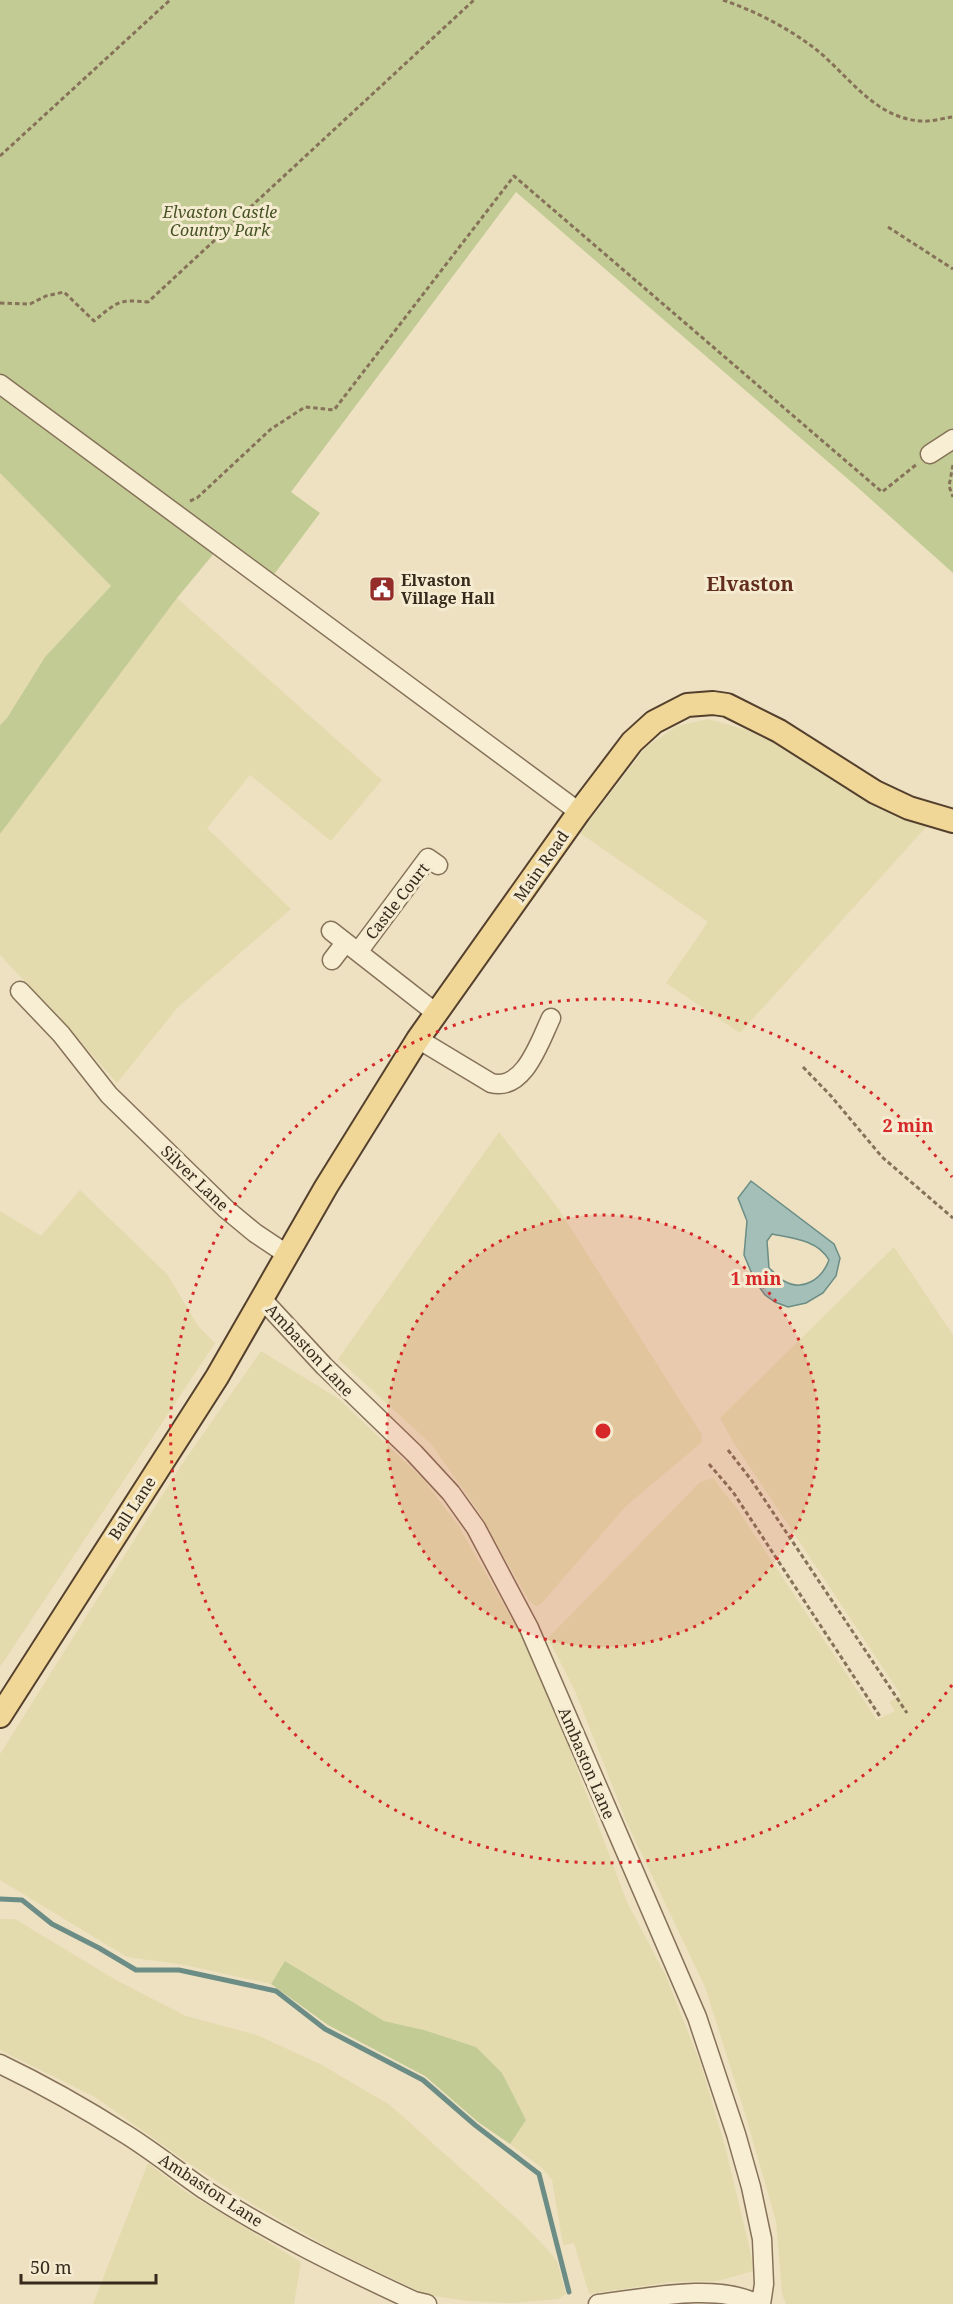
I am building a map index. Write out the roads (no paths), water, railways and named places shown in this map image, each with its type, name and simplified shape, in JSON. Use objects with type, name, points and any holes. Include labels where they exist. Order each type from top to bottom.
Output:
[{"type":"main road","name":"Main Road","points":[[262,1299],[327,1188],[436,1013],[579,812],[632,742],[654,722],[687,705],[713,703],[727,705],[779,731],[875,792],[909,808],[953,821]]},
{"type":"main road","name":"Ball Lane","points":[[0,1716],[217,1377],[262,1299]]},
{"type":"street","points":[[0,384],[579,812]]},
{"type":"street","points":[[930,454],[953,439]]},
{"type":"street","name":"Castle Court","points":[[436,1013],[345,942],[428,858],[438,865]]},
{"type":"street","points":[[332,960],[345,942]]},
{"type":"street","name":"Silver Lane","points":[[20,991],[61,1034],[109,1095],[226,1209],[255,1233],[288,1255]]},
{"type":"street","points":[[418,1040],[491,1083],[504,1085],[513,1082],[519,1076],[535,1052],[551,1018]]},
{"type":"street","name":"Ambaston Lane","points":[[262,1299],[324,1366],[414,1452],[451,1493],[476,1528],[529,1628],[697,2017],[751,2187],[762,2239],[764,2284],[759,2304],[730,2294],[696,2293],[598,2304]]},
{"type":"street","name":"Ambaston Lane","points":[[0,2064],[92,2113],[129,2136],[206,2191],[275,2231],[341,2267],[414,2301],[428,2304]]},
{"type":"water","points":[[751,1181],[834,1244],[840,1258],[836,1276],[823,1293],[806,1303],[788,1307],[765,1295],[755,1281],[744,1255],[747,1221],[738,1198]],"holes":[[[772,1234],[804,1241],[818,1248],[829,1260],[822,1273],[805,1284],[791,1284],[782,1280],[769,1268],[767,1241]]]},
{"type":"waterway","points":[[0,1899],[22,1900],[52,1924],[136,1970],[179,1970],[276,1991],[325,2029],[423,2080],[475,2125],[539,2174],[569,2292]]},
{"type":"place","name":"Elvaston Village Hall","points":[[382,589]]},
{"type":"district","name":"Elvaston","points":[[750,584]]},
{"type":"park label","name":"Elvaston Castle Country Park","points":[[220,221]]}]
